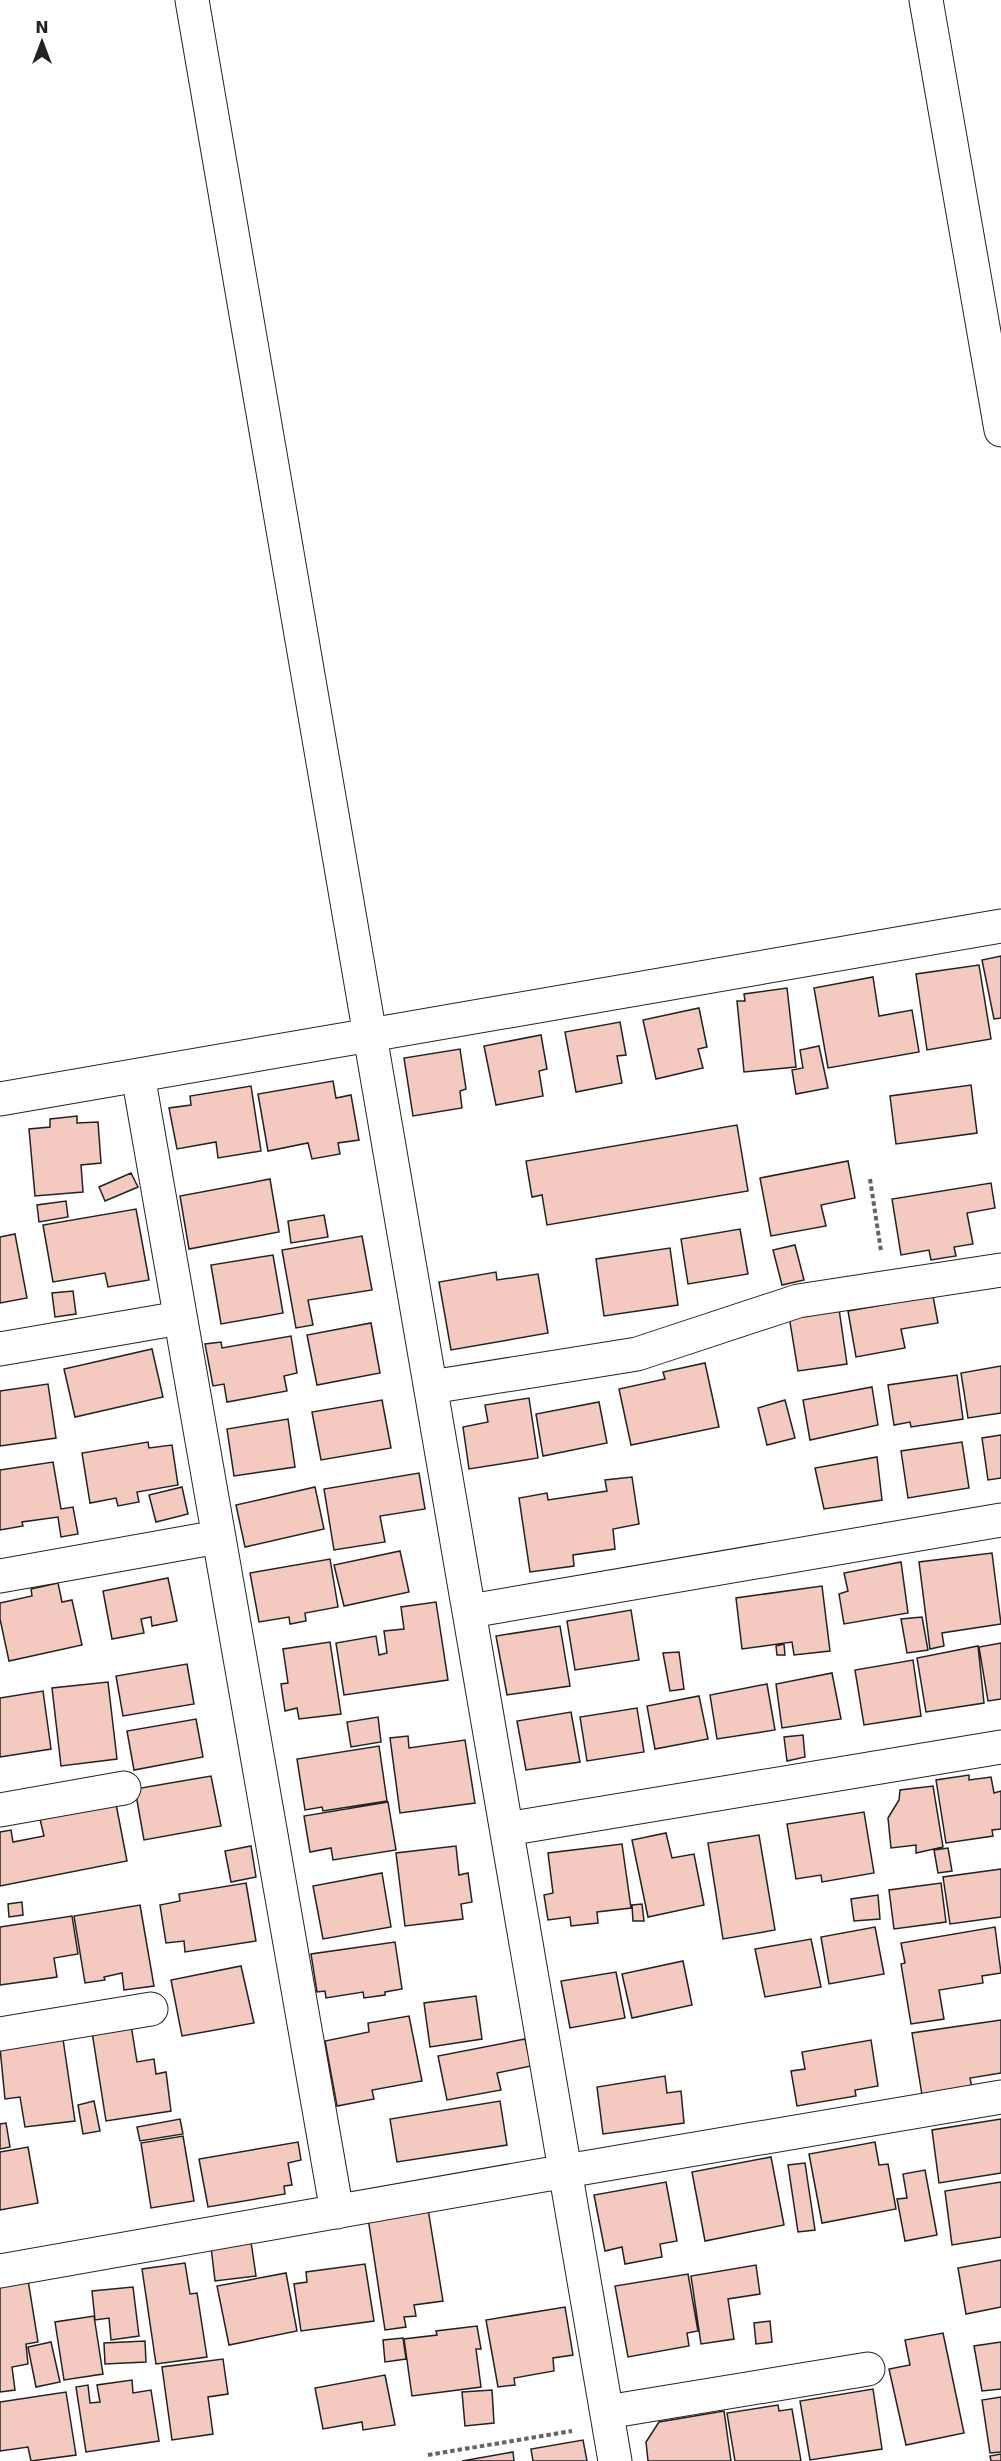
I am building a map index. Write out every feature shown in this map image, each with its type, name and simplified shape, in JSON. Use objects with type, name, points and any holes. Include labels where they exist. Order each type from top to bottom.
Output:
[{"type":"street","points":[[192,0],[615,2461]]},
{"type":"street","points":[[926,0],[1001,430]]},
{"type":"street","points":[[0,1099],[1001,926]]},
{"type":"street","points":[[138,1075],[337,2212]]},
{"type":"street","points":[[431,1387],[637,1354],[798,1301],[1001,1270]]},
{"type":"street","points":[[0,1349],[180,1318]]},
{"type":"street","points":[[470,1611],[1001,1520]]},
{"type":"street","points":[[0,1576],[218,1537]]},
{"type":"street","points":[[507,1829],[1001,1747]]},
{"type":"street","points":[[0,1810],[124,1788]]},
{"type":"street","points":[[0,2034],[151,2009]]},
{"type":"street","points":[[0,2271],[1001,2097]]},
{"type":"street","points":[[608,2418],[868,2369]]},
{"type":"path","points":[[870,1179],[886,1287]]},
{"type":"path","points":[[428,2455],[608,2418]]},
{"type":"building","points":[[1001,956],[1001,1018],[994,1019],[982,960]]},
{"type":"building","points":[[979,965],[991,1039],[927,1050],[916,974]]},
{"type":"building","points":[[873,977],[879,1016],[912,1010],[919,1052],[828,1068],[814,988]]},
{"type":"building","points":[[787,988],[796,1067],[744,1072],[737,1001],[745,1001],[744,994]]},
{"type":"building","points":[[699,1008],[707,1047],[698,1049],[703,1068],[656,1079],[643,1020]]},
{"type":"building","points":[[620,1022],[626,1055],[617,1056],[622,1083],[576,1092],[565,1032]]},
{"type":"building","points":[[541,1035],[547,1069],[539,1071],[543,1096],[496,1105],[484,1046]]},
{"type":"building","points":[[819,1046],[828,1088],[796,1094],[792,1070],[803,1068],[800,1050]]},
{"type":"building","points":[[460,1049],[466,1089],[460,1091],[462,1108],[413,1116],[404,1058]]},
{"type":"building","points":[[333,1081],[336,1098],[351,1095],[359,1140],[338,1143],[340,1154],[312,1159],[308,1143],[268,1151],[258,1094]]},
{"type":"building","points":[[971,1085],[977,1133],[896,1144],[890,1096]]},
{"type":"building","points":[[251,1086],[261,1151],[218,1158],[216,1142],[177,1149],[169,1108],[191,1105],[190,1096]]},
{"type":"building","points":[[77,1116],[77,1123],[98,1122],[101,1163],[81,1165],[83,1192],[35,1196],[29,1129],[50,1127],[50,1119]]},
{"type":"building","points":[[737,1125],[748,1191],[547,1225],[542,1195],[532,1197],[526,1161]]},
{"type":"building","points":[[848,1161],[855,1198],[821,1205],[826,1226],[771,1236],[760,1178]]},
{"type":"building","points":[[131,1173],[138,1187],[105,1201],[99,1187]]},
{"type":"building","points":[[270,1179],[279,1232],[189,1249],[180,1196]]},
{"type":"building","points":[[991,1183],[995,1208],[967,1213],[973,1244],[954,1247],[956,1256],[931,1260],[929,1250],[901,1255],[892,1199]]},
{"type":"building","points":[[66,1201],[68,1217],[39,1222],[37,1205]]},
{"type":"building","points":[[136,1209],[149,1280],[108,1287],[105,1273],[53,1282],[43,1225]]},
{"type":"building","points":[[324,1215],[328,1237],[291,1243],[288,1221]]},
{"type":"building","points":[[740,1229],[748,1274],[688,1284],[681,1239]]},
{"type":"building","points":[[15,1234],[27,1298],[0,1303],[0,1237]]},
{"type":"building","points":[[362,1236],[372,1290],[308,1300],[313,1325],[296,1328],[282,1250]]},
{"type":"building","points":[[795,1245],[804,1280],[782,1285],[773,1250]]},
{"type":"building","points":[[670,1248],[678,1305],[604,1316],[596,1259]]},
{"type":"building","points":[[273,1255],[283,1313],[221,1324],[211,1265]]},
{"type":"building","points":[[496,1272],[497,1280],[538,1274],[548,1333],[451,1350],[439,1282]]},
{"type":"building","points":[[73,1291],[76,1314],[55,1317],[52,1293]]},
{"type":"building","points":[[933,1296],[938,1323],[901,1329],[905,1348],[856,1357],[848,1311]]},
{"type":"building","points":[[839,1309],[847,1364],[798,1371],[789,1316]]},
{"type":"building","points":[[371,1323],[380,1373],[317,1385],[307,1335]]},
{"type":"building","points":[[291,1336],[297,1373],[284,1376],[287,1391],[227,1402],[224,1384],[213,1386],[205,1344],[221,1342],[222,1348]]},
{"type":"building","points":[[152,1349],[163,1397],[75,1417],[64,1369]]},
{"type":"building","points":[[705,1363],[719,1427],[631,1445],[619,1389],[665,1379],[663,1372]]},
{"type":"building","points":[[1001,1366],[1001,1413],[968,1418],[961,1373]]},
{"type":"building","points":[[957,1375],[963,1419],[911,1427],[910,1422],[894,1425],[888,1385]]},
{"type":"building","points":[[48,1384],[56,1438],[0,1446],[0,1391]]},
{"type":"building","points":[[872,1387],[878,1425],[810,1440],[803,1400]]},
{"type":"building","points":[[529,1398],[538,1458],[469,1469],[463,1427],[488,1422],[485,1405]]},
{"type":"building","points":[[382,1400],[391,1448],[321,1460],[312,1412]]},
{"type":"building","points":[[785,1400],[795,1438],[767,1445],[758,1408]]},
{"type":"building","points":[[599,1402],[607,1443],[543,1456],[536,1414]]},
{"type":"building","points":[[288,1419],[295,1467],[234,1476],[227,1429]]},
{"type":"building","points":[[1001,1435],[1001,1478],[988,1480],[982,1438]]},
{"type":"building","points":[[148,1442],[149,1448],[172,1445],[178,1485],[137,1492],[139,1502],[118,1506],[116,1498],[90,1503],[82,1453]]},
{"type":"building","points":[[962,1442],[969,1488],[908,1498],[901,1451]]},
{"type":"building","points":[[877,1457],[882,1500],[824,1509],[815,1468]]},
{"type":"building","points":[[53,1462],[61,1509],[73,1507],[78,1534],[61,1537],[58,1517],[22,1522],[23,1526],[0,1530],[0,1470]]},
{"type":"building","points":[[419,1473],[425,1509],[380,1516],[385,1542],[334,1550],[324,1489]]},
{"type":"building","points":[[632,1477],[639,1524],[613,1529],[615,1549],[573,1555],[574,1566],[530,1572],[519,1498],[547,1493],[548,1500],[607,1491],[605,1480]]},
{"type":"building","points":[[182,1487],[188,1514],[156,1522],[149,1495]]},
{"type":"building","points":[[315,1487],[324,1529],[245,1547],[236,1505]]},
{"type":"building","points":[[400,1551],[409,1592],[344,1606],[334,1565]]},
{"type":"building","points":[[992,1553],[1001,1624],[942,1633],[944,1646],[930,1649],[919,1562]]},
{"type":"building","points":[[330,1559],[338,1607],[305,1613],[306,1621],[290,1624],[289,1617],[259,1622],[250,1573]]},
{"type":"building","points":[[901,1562],[908,1613],[844,1624],[839,1594],[848,1591],[844,1573]]},
{"type":"building","points":[[168,1578],[177,1621],[152,1626],[151,1617],[141,1619],[144,1633],[112,1639],[103,1591]]},
{"type":"building","points":[[58,1583],[62,1602],[72,1600],[82,1645],[9,1661],[0,1619],[0,1603],[32,1596],[31,1589]]},
{"type":"building","points":[[822,1586],[830,1651],[794,1655],[792,1642],[742,1649],[736,1598]]},
{"type":"building","points":[[436,1602],[448,1680],[344,1695],[336,1643],[376,1636],[379,1655],[387,1653],[384,1631],[404,1629],[401,1607]]},
{"type":"building","points":[[631,1610],[639,1660],[575,1670],[567,1621]]},
{"type":"building","points":[[922,1617],[928,1650],[907,1653],[901,1619]]},
{"type":"building","points":[[560,1626],[570,1686],[507,1695],[496,1636]]},
{"type":"building","points":[[330,1642],[341,1714],[299,1719],[297,1708],[285,1711],[281,1684],[288,1683],[283,1649]]},
{"type":"building","points":[[1001,1643],[1001,1699],[988,1701],[979,1647]]},
{"type":"building","points":[[784,1644],[785,1655],[777,1655],[776,1646]]},
{"type":"building","points":[[978,1646],[984,1703],[926,1712],[917,1658]]},
{"type":"building","points":[[679,1652],[684,1689],[670,1691],[663,1653]]},
{"type":"building","points":[[913,1660],[921,1716],[864,1725],[855,1670]]},
{"type":"building","points":[[187,1664],[194,1704],[123,1716],[116,1676]]},
{"type":"building","points":[[832,1673],[841,1719],[782,1728],[776,1684]]},
{"type":"building","points":[[108,1682],[117,1759],[61,1766],[52,1688]]},
{"type":"building","points":[[767,1684],[775,1730],[717,1739],[710,1695]]},
{"type":"building","points":[[43,1691],[51,1749],[0,1757],[0,1698]]},
{"type":"building","points":[[699,1696],[708,1739],[655,1749],[647,1706]]},
{"type":"building","points":[[637,1708],[644,1752],[587,1761],[580,1717]]},
{"type":"building","points":[[571,1712],[580,1762],[526,1770],[517,1721]]},
{"type":"building","points":[[378,1717],[381,1742],[351,1747],[347,1722]]},
{"type":"building","points":[[196,1719],[203,1757],[134,1770],[127,1731]]},
{"type":"building","points":[[803,1735],[805,1757],[787,1761],[784,1737]]},
{"type":"building","points":[[408,1736],[409,1748],[465,1740],[475,1803],[400,1813],[390,1738]]},
{"type":"building","points":[[379,1746],[387,1801],[323,1811],[322,1807],[305,1810],[297,1759]]},
{"type":"building","points":[[969,1775],[969,1780],[991,1777],[994,1793],[1001,1791],[1001,1829],[992,1830],[993,1836],[946,1843],[936,1780]]},
{"type":"building","points":[[211,1776],[221,1826],[144,1840],[135,1789]]},
{"type":"building","points":[[933,1786],[943,1847],[916,1853],[916,1845],[891,1848],[888,1818],[899,1800],[900,1790]]},
{"type":"building","points":[[388,1802],[396,1850],[333,1860],[331,1848],[310,1852],[304,1816]]},
{"type":"building","points":[[116,1804],[127,1861],[0,1886],[0,1832],[11,1830],[13,1842],[44,1836],[40,1819]]},
{"type":"building","points":[[864,1812],[874,1873],[822,1882],[821,1875],[796,1879],[787,1824]]},
{"type":"building","points":[[666,1833],[672,1858],[694,1854],[704,1905],[648,1917],[632,1840]]},
{"type":"building","points":[[759,1835],[775,1930],[723,1939],[708,1843]]},
{"type":"building","points":[[622,1844],[631,1908],[597,1912],[598,1923],[571,1926],[570,1917],[548,1920],[544,1895],[553,1893],[548,1853]]},
{"type":"building","points":[[251,1846],[256,1877],[231,1882],[225,1851]]},
{"type":"building","points":[[456,1846],[459,1875],[468,1873],[472,1902],[461,1904],[463,1919],[405,1926],[396,1853]]},
{"type":"building","points":[[948,1848],[952,1871],[938,1873],[934,1850]]},
{"type":"building","points":[[1001,1869],[1001,1917],[950,1924],[943,1877]]},
{"type":"building","points":[[382,1873],[391,1927],[323,1939],[313,1886]]},
{"type":"building","points":[[246,1883],[256,1941],[185,1952],[184,1941],[166,1943],[160,1905],[180,1901],[179,1894]]},
{"type":"building","points":[[941,1883],[946,1922],[894,1929],[889,1890]]},
{"type":"building","points":[[878,1895],[880,1919],[854,1921],[851,1899]]},
{"type":"building","points":[[22,1902],[23,1915],[9,1917],[8,1904]]},
{"type":"building","points":[[642,1904],[644,1921],[633,1921],[632,1905]]},
{"type":"building","points":[[140,1905],[154,1986],[124,1990],[122,1973],[104,1977],[105,1980],[85,1983],[74,1916]]},
{"type":"building","points":[[72,1916],[78,1954],[54,1958],[57,1977],[0,1985],[0,1927]]},
{"type":"building","points":[[875,1927],[884,1974],[829,1984],[821,1937]]},
{"type":"building","points":[[995,1927],[1001,1973],[982,1976],[983,1983],[939,1990],[944,2019],[911,2024],[901,1964],[905,1963],[901,1943]]},
{"type":"building","points":[[811,1939],[821,1987],[765,1997],[755,1949]]},
{"type":"building","points":[[395,1942],[402,1989],[385,1992],[385,1995],[364,1998],[363,1992],[326,1998],[325,1991],[317,1992],[311,1954]]},
{"type":"building","points":[[683,1961],[692,2005],[632,2018],[622,1974]]},
{"type":"building","points":[[241,1966],[254,2023],[182,2036],[171,1980]]},
{"type":"building","points":[[616,1972],[625,2018],[570,2028],[561,1981]]},
{"type":"building","points":[[476,1996],[482,2039],[430,2047],[424,2003]]},
{"type":"building","points":[[409,2016],[422,2081],[372,2090],[374,2099],[337,2106],[325,2041],[369,2032],[368,2023]]},
{"type":"building","points":[[1001,2020],[1001,2073],[970,2078],[972,2088],[922,2095],[912,2033]]},
{"type":"building","points":[[131,2025],[137,2062],[154,2059],[156,2074],[166,2072],[171,2111],[106,2121],[92,2032]]},
{"type":"building","points":[[63,2039],[75,2121],[25,2127],[20,2097],[5,2099],[0,2048]]},
{"type":"building","points":[[525,2039],[531,2066],[497,2073],[501,2090],[447,2100],[438,2056]]},
{"type":"building","points":[[871,2040],[878,2086],[855,2090],[856,2096],[797,2106],[791,2071],[805,2069],[802,2052]]},
{"type":"building","points":[[665,2076],[667,2093],[681,2091],[684,2123],[603,2134],[597,2087]]},
{"type":"building","points":[[94,2101],[100,2131],[83,2134],[78,2105]]},
{"type":"building","points":[[500,2101],[507,2145],[397,2162],[390,2119]]},
{"type":"building","points":[[180,2119],[183,2134],[140,2141],[137,2127]]},
{"type":"building","points":[[1001,2119],[1001,2173],[939,2183],[932,2130]]},
{"type":"building","points":[[6,2123],[10,2147],[0,2149],[0,2124]]},
{"type":"building","points":[[183,2136],[194,2201],[151,2208],[141,2143]]},
{"type":"building","points":[[298,2142],[301,2160],[288,2163],[292,2185],[284,2186],[285,2194],[208,2207],[199,2159]]},
{"type":"building","points":[[875,2142],[879,2165],[888,2164],[896,2209],[822,2223],[809,2154]]},
{"type":"building","points":[[28,2147],[38,2203],[0,2210],[0,2152]]},
{"type":"building","points":[[771,2157],[784,2225],[705,2241],[692,2172]]},
{"type":"building","points":[[805,2163],[815,2230],[798,2232],[788,2165]]},
{"type":"building","points":[[925,2170],[937,2235],[905,2241],[897,2199],[907,2198],[903,2174]]},
{"type":"building","points":[[666,2182],[677,2241],[660,2244],[662,2257],[625,2264],[622,2247],[605,2251],[594,2195]]},
{"type":"building","points":[[1001,2182],[1001,2237],[952,2245],[945,2191]]},
{"type":"building","points":[[428,2209],[443,2301],[414,2305],[416,2316],[404,2317],[406,2327],[385,2330],[368,2218]]},
{"type":"building","points":[[251,2242],[256,2276],[215,2281],[211,2247]]},
{"type":"building","points":[[1001,2260],[1001,2307],[966,2314],[958,2268]]},
{"type":"building","points":[[185,2263],[190,2294],[197,2293],[207,2357],[156,2364],[142,2269]]},
{"type":"building","points":[[365,2264],[374,2321],[301,2331],[294,2284],[307,2282],[306,2272]]},
{"type":"building","points":[[756,2265],[760,2294],[728,2299],[734,2339],[701,2344],[691,2276]]},
{"type":"building","points":[[286,2273],[297,2331],[229,2345],[217,2286]]},
{"type":"building","points":[[688,2274],[698,2331],[687,2333],[689,2346],[628,2357],[615,2286]]},
{"type":"building","points":[[28,2280],[38,2342],[26,2344],[28,2364],[12,2367],[15,2390],[0,2392],[0,2284]]},
{"type":"building","points":[[133,2287],[139,2336],[111,2340],[109,2318],[95,2320],[92,2291]]},
{"type":"building","points":[[565,2307],[573,2355],[553,2358],[554,2371],[514,2378],[515,2385],[498,2387],[486,2320]]},
{"type":"building","points":[[94,2316],[103,2374],[64,2380],[55,2322]]},
{"type":"building","points":[[770,2321],[772,2342],[756,2344],[754,2323]]},
{"type":"building","points":[[477,2326],[481,2349],[476,2349],[481,2387],[412,2396],[404,2339],[437,2335],[436,2331]]},
{"type":"building","points":[[943,2333],[964,2433],[906,2445],[889,2369],[910,2365],[905,2340]]},
{"type":"building","points":[[403,2338],[406,2359],[385,2362],[383,2340]]},
{"type":"building","points":[[145,2341],[146,2362],[105,2364],[104,2343]]},
{"type":"building","points":[[51,2342],[60,2382],[36,2387],[28,2347]]},
{"type":"building","points":[[1001,2342],[1001,2389],[982,2391],[974,2346]]},
{"type":"building","points":[[223,2359],[228,2394],[208,2397],[213,2434],[172,2440],[162,2367]]},
{"type":"building","points":[[385,2375],[395,2425],[363,2430],[362,2422],[323,2429],[315,2388]]},
{"type":"building","points":[[132,2380],[133,2393],[151,2390],[159,2441],[86,2452],[76,2387],[88,2385],[90,2403],[100,2402],[97,2385]]},
{"type":"building","points":[[873,2389],[882,2449],[810,2460],[800,2401]]},
{"type":"building","points":[[492,2390],[494,2423],[465,2426],[462,2392]]},
{"type":"building","points":[[66,2392],[76,2455],[31,2461],[28,2447],[0,2451],[0,2402]]},
{"type":"building","points":[[1001,2397],[1001,2452],[990,2453],[982,2400]]},
{"type":"building","points":[[778,2405],[779,2411],[792,2409],[801,2461],[735,2461],[727,2413]]},
{"type":"building","points":[[724,2411],[731,2461],[648,2461],[646,2442],[659,2422]]},
{"type":"building","points":[[583,2440],[587,2461],[533,2461],[531,2449]]},
{"type":"building","points":[[513,2452],[514,2461],[462,2461]]},
{"type":"building","points":[[1001,2454],[1001,2461],[991,2461],[990,2456]]}]
